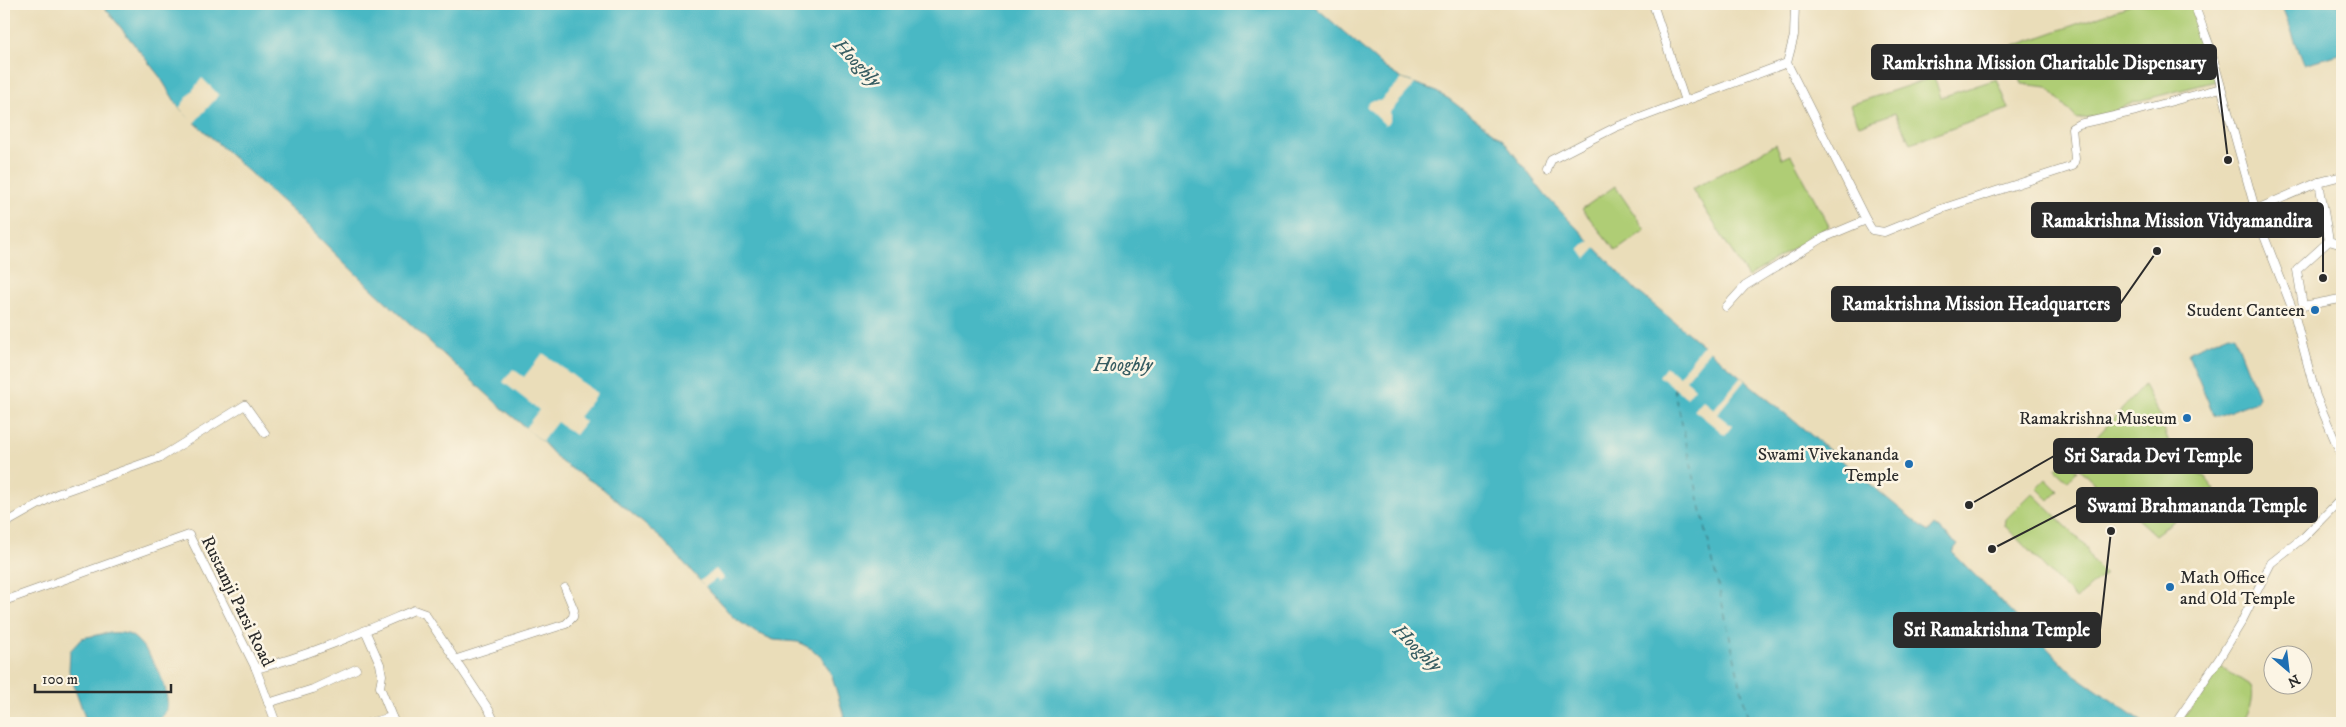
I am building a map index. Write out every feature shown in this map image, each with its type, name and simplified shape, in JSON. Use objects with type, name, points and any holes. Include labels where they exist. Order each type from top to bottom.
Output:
[{"type":"street","points":[[1654,4],[1685,101]]},
{"type":"street","points":[[1795,4],[1794,36],[1787,63],[1872,230],[1884,232],[1941,209],[2073,166],[2075,159],[2071,134],[2072,128],[2079,124],[2221,88]]},
{"type":"street","points":[[2194,4],[2210,46],[2257,208],[2259,223],[2294,313],[2316,396],[2342,457]]},
{"type":"street","points":[[1547,171],[1551,160],[1616,127],[1787,63]]},
{"type":"street","points":[[2257,208],[2319,182],[2342,176]]},
{"type":"street","points":[[2319,182],[2330,241]]},
{"type":"street","points":[[1726,307],[1745,286],[1823,238],[1866,220]]},
{"type":"street","points":[[2330,241],[2342,245]]},
{"type":"street","points":[[2330,241],[2297,270],[2303,306],[2341,298],[2342,308]]},
{"type":"street","points":[[4,524],[57,494],[161,457],[245,405],[265,433]]},
{"type":"street","points":[[2179,718],[2220,660],[2271,562],[2304,537],[2342,498]]},
{"type":"street","name":"Rustamji Parsi Road","points":[[4,601],[189,535],[256,669],[276,723]]},
{"type":"street","points":[[457,659],[566,624],[573,617],[574,610],[566,588]]},
{"type":"street","points":[[256,669],[289,660],[414,610],[426,614],[489,710],[494,723]]},
{"type":"street","points":[[366,630],[380,664],[382,675],[380,688],[393,720],[368,723]]},
{"type":"street","points":[[268,703],[312,689],[356,669]]},
{"type":"green space","points":[[2134,4],[2190,4],[2207,47],[2216,81],[2135,102],[2108,114],[2077,119],[2047,87],[2022,84],[2011,47]]},
{"type":"green space","points":[[1934,77],[1941,97],[1997,79],[2009,109],[1910,143],[1895,113],[1859,125],[1850,105]]},
{"type":"green space","points":[[1776,144],[1782,159],[1791,155],[1829,226],[1748,277],[1692,189]]},
{"type":"green space","points":[[1615,186],[1645,230],[1616,251],[1582,209]]},
{"type":"green space","points":[[2144,385],[2159,414],[2168,440],[2192,472],[2205,477],[2215,490],[2155,535],[2133,515],[2124,512],[2073,463]]},
{"type":"green space","points":[[2065,460],[2077,471],[2068,481],[2055,469]]},
{"type":"green space","points":[[2046,479],[2058,491],[2049,500],[2037,488]]},
{"type":"green space","points":[[2032,493],[2084,544],[2093,562],[2105,574],[2076,599],[2005,526],[2006,519]]},
{"type":"green space","points":[[2218,665],[2251,686],[2252,701],[2243,723],[2179,723],[2207,686]]},
{"type":"water","name":"Hooghly","points":[[102,4],[1312,4],[1385,68],[1402,79],[1431,89],[1449,99],[1503,140],[1545,195],[1636,290],[1928,532],[1934,525],[1958,544],[1952,552],[2071,672],[2144,723],[846,723],[832,676],[823,659],[812,649],[798,642],[774,640],[755,632],[734,618],[664,541],[602,488],[561,462],[542,441],[502,408],[358,276],[294,213],[179,108],[160,77]]},
{"type":"water","points":[[2281,4],[2342,4],[2342,53],[2304,64]]},
{"type":"water","points":[[2229,334],[2234,335],[2258,396],[2256,401],[2218,416],[2214,415],[2188,355],[2190,351]]},
{"type":"water","points":[[107,633],[130,635],[146,650],[160,675],[165,689],[167,701],[165,712],[159,719],[134,724],[87,723],[69,671],[70,651],[82,638]]},
{"type":"pier","points":[[202,78],[219,95],[194,123],[179,108]]},
{"type":"pier","points":[[1402,79],[1415,84],[1390,112],[1390,121],[1385,125],[1366,106],[1371,101],[1380,101]]},
{"type":"pier","points":[[1591,240],[1597,247],[1586,259],[1579,249]]},
{"type":"pier","points":[[1704,344],[1711,349],[1686,380],[1695,388],[1687,398],[1659,376],[1666,367],[1679,376]]},
{"type":"pier","points":[[543,353],[597,394],[579,417],[585,422],[575,435],[557,422],[542,441],[525,428],[539,410],[503,382],[513,369],[524,377]]},
{"type":"pier","points":[[1741,377],[1745,380],[1717,414],[1732,426],[1725,435],[1694,410],[1703,400],[1714,409]]},
{"type":"pier","points":[[716,569],[724,579],[719,582],[716,579],[705,587],[700,581]]},
{"type":"ferry route","points":[[1674,388],[1749,723]]},
{"type":"place","name":"Ramkrishna Mission Charitable Dispensary","points":[[2228,160]]},
{"type":"place","name":"Ramakrishna Mission Headquarters","points":[[2157,251]]},
{"type":"place","name":"Ramakrishna Mission Vidyamandira","points":[[2323,278]]},
{"type":"place","name":"Student Canteen","points":[[2315,310]]},
{"type":"place","name":"Ramakrishna Museum","points":[[2187,418]]},
{"type":"place","name":"Swami Vivekananda Temple","points":[[1909,464]]},
{"type":"place","name":"Sri Sarada Devi Temple","points":[[1969,505]]},
{"type":"place","name":"Sri Ramakrishna Temple","points":[[2111,531]]},
{"type":"place","name":"Swami Brahmananda Temple","points":[[1992,549]]},
{"type":"place","name":"Math Office and Old Temple","points":[[2170,587]]}]
